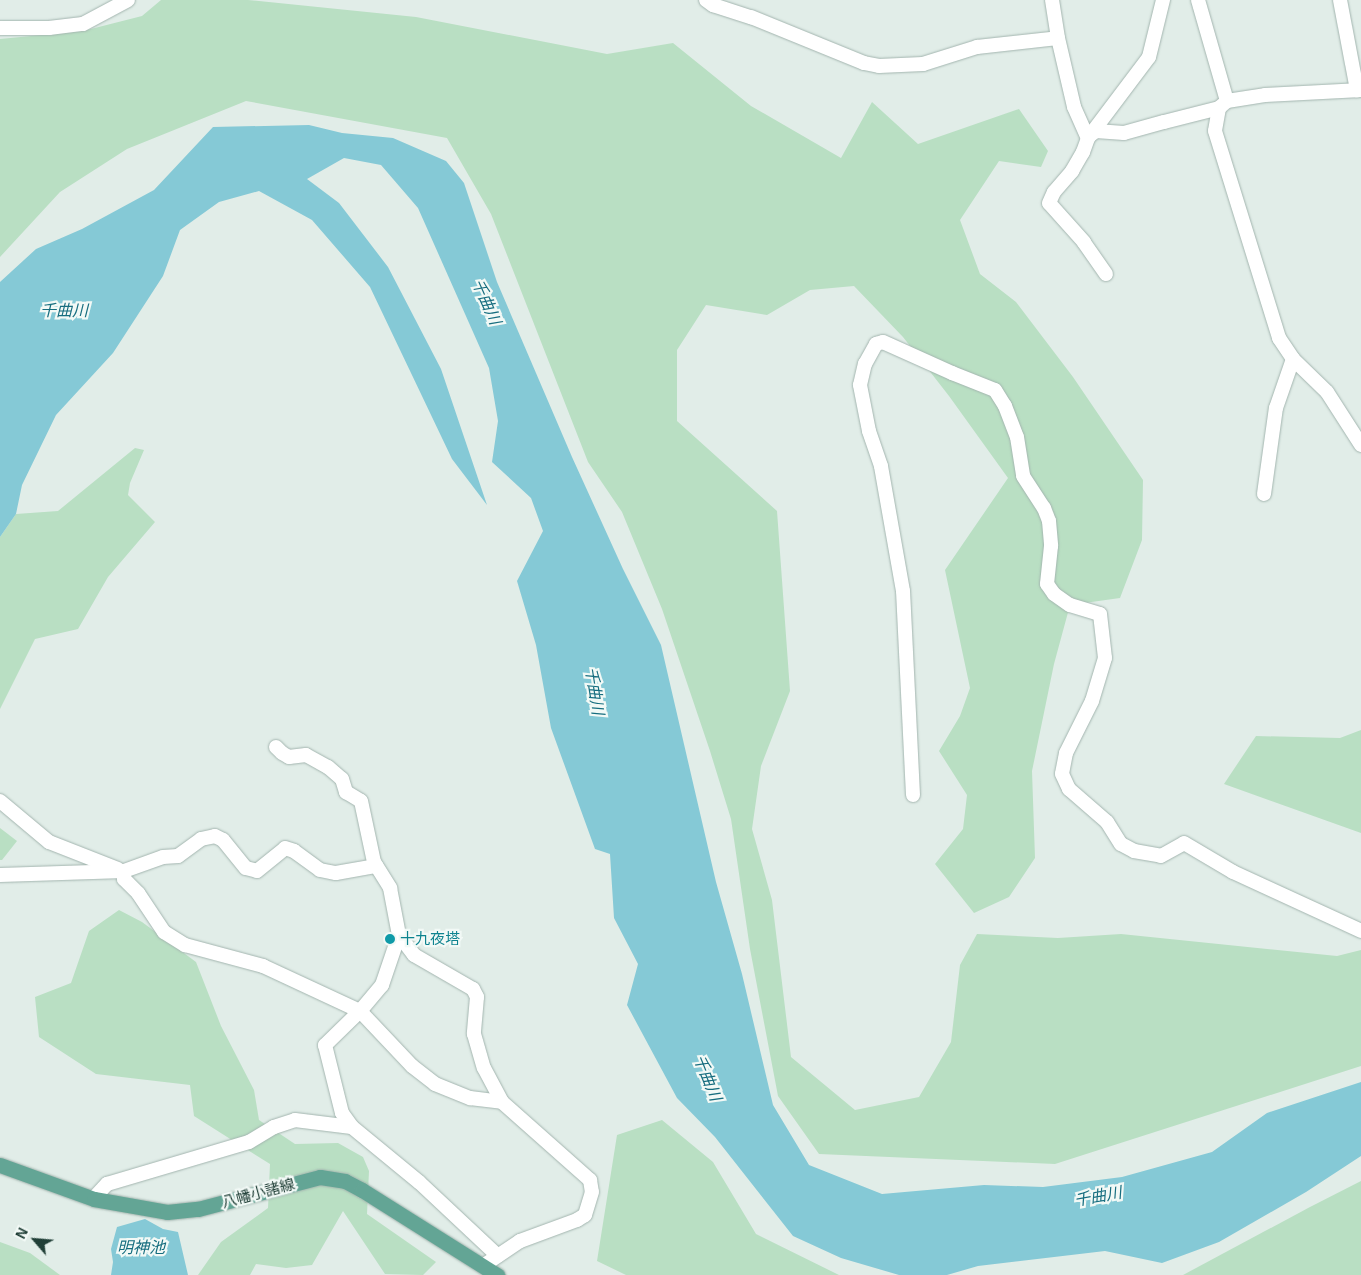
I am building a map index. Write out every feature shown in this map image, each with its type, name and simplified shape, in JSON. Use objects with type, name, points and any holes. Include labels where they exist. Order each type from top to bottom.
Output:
[{"type":"main road","name":"八幡小諸線","points":[[0,1165],[93,1199],[167,1212],[198,1209],[320,1176],[345,1181],[496,1275]]},
{"type":"street","points":[[0,28],[50,28],[84,24],[128,0]]},
{"type":"street","points":[[706,0],[713,5],[751,17],[864,63],[879,66],[923,64],[977,47],[1058,38]]},
{"type":"street","points":[[1052,0],[1058,38],[1074,107],[1088,138]]},
{"type":"street","points":[[1106,274],[1084,242],[1049,203],[1054,192],[1072,171],[1083,152],[1088,138],[1149,57],[1163,0]]},
{"type":"street","points":[[1198,0],[1223,104],[1215,131],[1279,338],[1293,359],[1327,392],[1361,445]]},
{"type":"street","points":[[1088,138],[1096,131],[1124,133],[1223,104],[1265,95],[1359,90],[1340,0]]},
{"type":"street","points":[[913,795],[902,591],[881,466],[869,430],[860,385],[865,364],[876,344],[883,342],[995,390],[1005,406],[1017,437],[1023,476],[1044,508],[1049,522],[1050,546],[1047,584],[1054,594],[1070,605],[1100,614],[1105,658],[1092,702],[1066,753],[1062,774],[1069,789],[1107,822],[1122,844],[1134,851],[1161,856],[1184,843],[1233,872],[1361,931]]},
{"type":"street","points":[[1264,494],[1276,408],[1293,359]]},
{"type":"street","points":[[276,746],[289,757],[306,755],[328,767],[342,779],[346,792],[361,801],[376,866],[390,888],[398,935],[382,984],[360,1011],[325,1045],[342,1113],[352,1127],[420,1182],[498,1256]]},
{"type":"street","points":[[0,801],[49,842],[124,871]]},
{"type":"street","points":[[0,875],[124,871],[163,857],[178,856],[202,839],[214,836],[223,840],[246,868],[257,871],[285,848],[294,851],[320,870],[336,873],[376,866]]},
{"type":"street","points":[[124,871],[124,879],[138,893],[164,932],[185,946],[264,966],[360,1011],[412,1066],[435,1084],[470,1098],[502,1102]]},
{"type":"street","points":[[398,935],[414,955],[473,989],[477,997],[474,1034],[484,1068],[502,1102],[590,1180],[592,1192],[585,1215],[577,1220],[520,1241],[484,1266]]},
{"type":"street","points":[[93,1199],[107,1184],[249,1142],[274,1127],[295,1120],[352,1127]]},
{"type":"green space","points":[[161,0],[248,0],[416,17],[607,54],[673,43],[751,106],[841,158],[872,102],[918,144],[1019,109],[1048,151],[1041,167],[999,161],[960,220],[980,274],[1016,302],[1073,377],[1143,480],[1142,540],[1120,598],[1070,605],[1054,664],[1032,771],[1035,858],[1009,897],[974,913],[935,864],[963,829],[967,795],[939,751],[960,716],[970,688],[945,570],[1008,478],[949,396],[903,337],[854,286],[810,290],[767,315],[706,305],[677,350],[677,421],[777,511],[790,691],[761,766],[752,829],[772,900],[791,1057],[855,1110],[919,1097],[951,1042],[960,965],[977,934],[1058,938],[1121,934],[1337,956],[1361,950],[1361,1066],[1055,1164],[819,1154],[778,1096],[750,949],[731,819],[662,609],[622,512],[588,462],[491,214],[447,138],[246,101],[127,149],[60,192],[0,257],[0,39],[83,31],[142,16]]},
{"type":"green space","points":[[135,448],[144,450],[130,483],[128,495],[155,522],[108,577],[78,629],[35,639],[0,709],[0,537],[16,514],[58,511]]},
{"type":"green space","points":[[1361,730],[1361,833],[1224,784],[1256,736],[1340,738]]},
{"type":"green space","points":[[0,828],[17,841],[2,860],[0,860]]},
{"type":"green space","points":[[119,910],[142,922],[196,962],[221,1026],[254,1090],[259,1120],[295,1144],[338,1143],[363,1157],[369,1171],[367,1214],[436,1262],[423,1275],[385,1274],[343,1211],[312,1265],[286,1268],[256,1264],[250,1275],[198,1275],[221,1242],[268,1208],[270,1164],[194,1116],[190,1085],[96,1074],[39,1037],[35,997],[71,983],[89,931]]},
{"type":"green space","points":[[662,1120],[713,1162],[756,1234],[839,1275],[626,1275],[597,1261],[617,1135]]},
{"type":"green space","points":[[1361,1181],[1361,1275],[1183,1275],[1310,1207]]},
{"type":"green space","points":[[0,1242],[30,1253],[60,1275],[0,1275]]},
{"type":"water","name":"千曲川","points":[[309,125],[342,133],[393,138],[446,161],[464,183],[497,282],[572,457],[623,569],[661,645],[716,882],[742,974],[773,1105],[809,1165],[882,1194],[984,1185],[1043,1187],[1122,1177],[1212,1152],[1267,1113],[1361,1082],[1361,1156],[1306,1192],[1219,1242],[1162,1263],[1105,1251],[978,1266],[947,1275],[899,1275],[841,1258],[793,1236],[715,1137],[677,1098],[627,1005],[638,964],[614,918],[610,854],[595,849],[551,728],[536,645],[517,581],[543,531],[531,498],[492,462],[498,421],[489,368],[418,208],[381,165],[344,158],[307,179],[339,203],[388,267],[441,369],[487,505],[452,459],[370,287],[312,220],[259,191],[219,202],[180,230],[163,276],[113,353],[56,415],[22,485],[16,514],[0,537],[0,282],[36,249],[82,229],[154,190],[213,127]]},
{"type":"water","name":"明神池","points":[[145,1219],[163,1229],[178,1232],[188,1275],[111,1275],[113,1262],[111,1249],[117,1227]]},
{"type":"place","name":"十九夜塔","points":[[390,939]]}]
